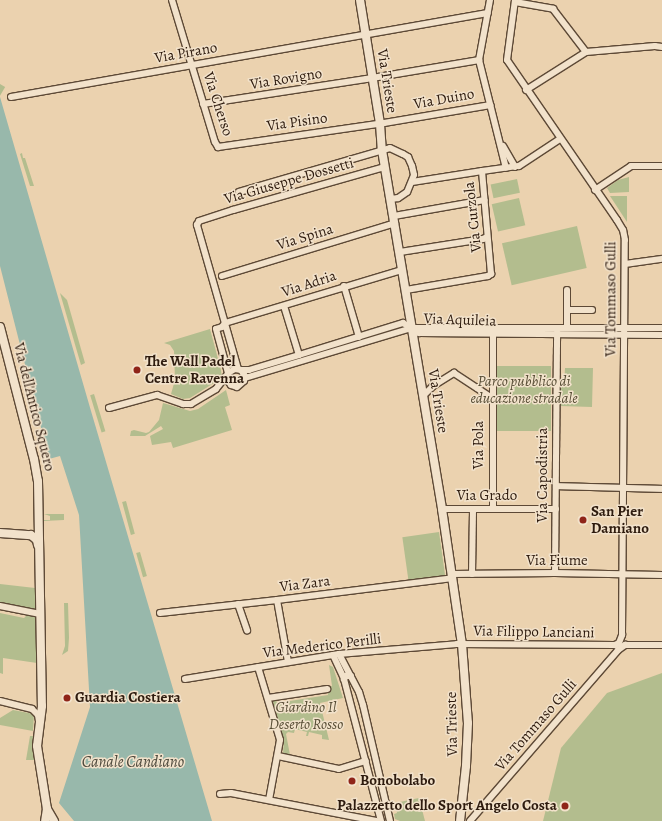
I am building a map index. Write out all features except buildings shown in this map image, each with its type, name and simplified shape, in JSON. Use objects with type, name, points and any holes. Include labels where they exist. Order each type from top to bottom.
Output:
[{"type":"street","name":"Via Cherso","points":[[172,0],[203,104],[218,147]]},
{"type":"street","name":"Via Trieste","points":[[360,0],[380,124],[382,150],[442,509],[462,644],[468,723],[461,821]]},
{"type":"street","points":[[490,0],[479,60],[506,168]]},
{"type":"street","points":[[515,1],[553,9],[586,52]]},
{"type":"street","name":"Via Tommaso Gulli","points":[[470,821],[612,656],[624,646],[622,635],[625,264],[623,230],[526,90],[507,60],[515,1]]},
{"type":"street","name":"Via Pirano","points":[[11,97],[488,13]]},
{"type":"street","points":[[526,90],[586,52],[655,46],[662,47]]},
{"type":"street","name":"Via Rovigno","points":[[203,104],[479,60]]},
{"type":"street","name":"Via Duino","points":[[380,124],[490,105]]},
{"type":"street","name":"Via Pisino","points":[[218,147],[380,124]]},
{"type":"street","points":[[499,138],[515,167]]},
{"type":"street","name":"Via Curzola","points":[[406,290],[488,276],[491,274],[485,200],[480,171],[519,166],[560,139]]},
{"type":"street","points":[[239,192],[390,148],[408,157],[412,166],[412,182],[407,192],[398,198],[391,199]]},
{"type":"street","points":[[595,190],[631,166],[662,166]]},
{"type":"street","name":"Via Giuseppe Dossetti","points":[[225,323],[197,224],[200,221],[385,167]]},
{"type":"street","points":[[412,182],[480,171]]},
{"type":"street","name":"Via Spina","points":[[222,276],[394,220],[485,200]]},
{"type":"street","points":[[400,252],[483,239],[487,237]]},
{"type":"street","points":[[625,264],[662,259]]},
{"type":"street","name":"Via Adria","points":[[225,323],[284,306],[344,286],[402,270]]},
{"type":"street","points":[[344,286],[359,337]]},
{"type":"street","points":[[566,290],[567,328]]},
{"type":"street","points":[[284,306],[299,355]]},
{"type":"street","points":[[567,310],[592,310]]},
{"type":"street","points":[[231,385],[228,381],[228,374],[216,329],[222,327],[225,323],[240,369],[245,378]]},
{"type":"street","points":[[216,389],[233,369],[249,370],[403,323],[412,328]]},
{"type":"street","name":"Via dell'Antico Squero","points":[[0,327],[38,481],[42,706],[38,750],[47,809]]},
{"type":"street","points":[[109,408],[157,395],[191,404],[216,389],[231,385],[240,386],[245,378],[412,328]]},
{"type":"street","name":"Via Aquileia","points":[[412,328],[419,333],[493,334],[624,331],[662,328]]},
{"type":"street","name":"Via Aquileia","points":[[412,328],[557,332],[567,328],[662,335]]},
{"type":"street","name":"Via Capodistria","points":[[555,573],[557,332]]},
{"type":"street","name":"Via Pola","points":[[493,334],[493,508]]},
{"type":"street","points":[[423,396],[433,386],[454,374],[492,398]]},
{"type":"street","points":[[556,486],[662,489]]},
{"type":"street","name":"Via Grado","points":[[442,509],[556,509]]},
{"type":"street","points":[[472,509],[472,574]]},
{"type":"street","points":[[0,533],[35,537],[39,548]]},
{"type":"street","name":"Via Fiume","points":[[452,576],[472,574],[555,573],[662,575]]},
{"type":"street","name":"Via Zara","points":[[160,613],[277,600],[452,576]]},
{"type":"street","points":[[277,600],[288,662]]},
{"type":"street","points":[[238,604],[247,630]]},
{"type":"street","points":[[0,606],[40,614]]},
{"type":"street","name":"Via Filippo Lanciani","points":[[462,644],[605,646],[619,643],[622,635]]},
{"type":"street","name":"Via Mederico Perilli","points":[[185,678],[336,655],[462,644]]},
{"type":"street","name":"Via Filippo Lanciani","points":[[605,646],[612,650],[612,656]]},
{"type":"street","points":[[624,646],[662,646]]},
{"type":"street","points":[[336,655],[351,676],[363,705],[390,821]]},
{"type":"street","points":[[336,655],[344,679],[381,821]]},
{"type":"street","points":[[258,667],[280,740],[269,800]]},
{"type":"street","points":[[344,679],[346,676],[351,676]]},
{"type":"street","points":[[268,698],[327,689]]},
{"type":"street","points":[[0,702],[24,706],[36,712],[39,726]]},
{"type":"street","points":[[278,756],[339,769],[366,761]]},
{"type":"street","points":[[220,794],[231,793],[269,800],[342,818],[376,821]]},
{"type":"street","points":[[45,821],[47,809]]},
{"type":"street","points":[[47,809],[54,821]]},
{"type":"green space","points":[[0,84],[5,87],[0,96]]},
{"type":"green space","points":[[22,153],[34,186],[30,186],[20,154]]},
{"type":"green space","points":[[629,177],[629,192],[610,193],[607,188],[618,180]]},
{"type":"green space","points":[[517,179],[520,193],[494,198],[491,185]]},
{"type":"green space","points":[[610,196],[627,196],[627,222]]},
{"type":"green space","points":[[519,198],[525,225],[498,232],[492,204]]},
{"type":"green space","points":[[577,226],[587,268],[512,285],[502,243]]},
{"type":"green space","points":[[60,293],[67,300],[85,363],[81,365]]},
{"type":"green space","points":[[210,329],[222,378],[190,398],[183,399],[171,394],[175,380],[174,351],[170,345],[164,343]]},
{"type":"green space","name":"Parco pubblico di educazione stradale","points":[[497,366],[551,366],[551,431],[497,431]]},
{"type":"green space","points":[[565,368],[593,368],[592,407],[560,406],[561,386],[564,386]]},
{"type":"green space","points":[[226,390],[230,405],[225,407],[232,430],[173,448],[171,442],[152,445],[150,436],[163,429],[161,426],[145,436],[130,436],[131,431],[134,430],[146,433],[149,432],[159,420],[163,403],[190,411],[198,409]]},
{"type":"green space","points":[[94,394],[105,431],[102,432],[90,395]]},
{"type":"green space","points":[[126,501],[135,534],[131,535],[122,502]]},
{"type":"green space","points":[[44,514],[64,514],[64,520],[44,521],[50,520],[50,516]]},
{"type":"green space","points":[[439,532],[445,576],[408,581],[402,537]]},
{"type":"green space","points":[[140,552],[147,576],[143,577],[136,553]]},
{"type":"green space","points":[[0,584],[35,588],[36,610],[0,603]]},
{"type":"green space","points":[[64,603],[68,603],[69,638],[68,651],[62,655],[65,646]]},
{"type":"green space","points":[[0,613],[24,618],[27,615],[37,617],[37,663],[3,658],[3,674],[0,673]]},
{"type":"green space","name":"Giardino Il Deserto Rosso","points":[[329,665],[333,667],[343,698],[320,703],[329,740],[322,739],[322,735],[309,732],[308,736],[306,736],[307,732],[295,729],[294,733],[288,732],[286,734],[290,755],[283,754],[284,740],[272,699],[276,699],[277,703],[328,695],[327,687],[332,686]]},
{"type":"green space","points":[[662,673],[662,821],[543,821],[561,748],[607,693]]},
{"type":"green space","points":[[13,710],[34,714],[33,731],[0,725],[0,718]]},
{"type":"green space","points":[[30,736],[33,736],[35,760],[26,760]]},
{"type":"green space","points":[[419,798],[425,821],[400,821],[395,819],[394,814],[397,813],[395,803]]},
{"type":"water","name":"Canale Candiano","points":[[0,97],[212,821],[74,821],[59,803],[90,707],[79,515],[60,456],[49,459],[0,266]]},
{"type":"place","name":"The Wall Padel Centre Ravenna","points":[[137,370]]},
{"type":"place","name":"San Pier Damiano","points":[[583,520]]},
{"type":"place","name":"Guardia Costiera","points":[[67,698]]},
{"type":"place","name":"Bonobolabo","points":[[352,781]]},
{"type":"place","name":"Palazzetto dello Sport Angelo Costa","points":[[565,806]]}]
